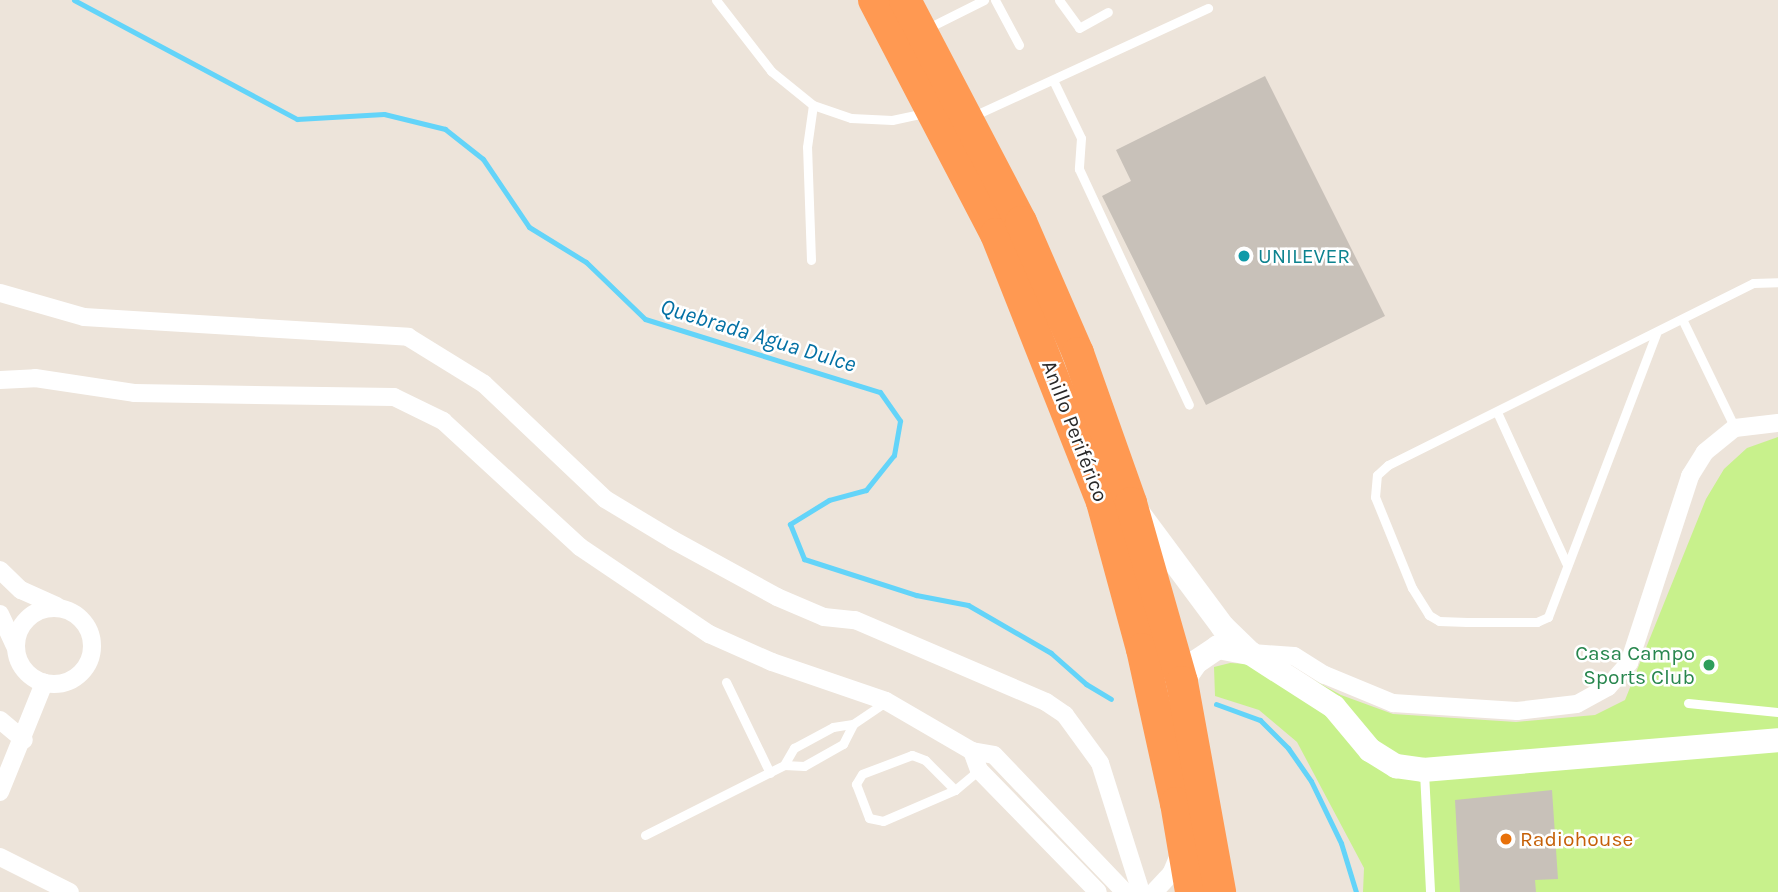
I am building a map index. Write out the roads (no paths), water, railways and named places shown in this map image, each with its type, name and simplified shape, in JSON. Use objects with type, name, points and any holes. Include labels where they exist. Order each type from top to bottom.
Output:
[{"type":"highway","name":"Anillo Periférico","points":[[874,0],[996,234],[1102,502],[1142,649],[1184,844],[1191,892]]},
{"type":"highway","name":"Anillo Periférico","points":[[905,0],[1021,222],[1078,353],[1131,503],[1182,682],[1220,892]]},
{"type":"street","points":[[0,293],[84,317],[408,337],[484,384],[605,499],[673,540],[777,597],[824,617],[855,620],[1046,702],[1065,715],[1100,763],[1142,892]]},
{"type":"street","points":[[0,380],[35,378],[134,393],[394,397],[443,421],[580,547],[709,634],[772,662],[886,701],[972,751],[994,755],[1125,892]]},
{"type":"street","points":[[1182,682],[1196,662],[1218,647],[1250,653],[1294,656],[1325,675],[1393,703],[1517,711],[1577,704],[1608,687],[1629,663],[1690,476],[1706,452],[1735,428],[1778,422]]},
{"type":"street","points":[[1131,503],[1202,601],[1250,653],[1334,707],[1370,750],[1396,766],[1423,770],[1778,740]]},
{"type":"street","points":[[0,570],[20,590],[82,620],[92,642],[91,654],[79,675],[68,682],[44,683],[25,672],[0,614]]},
{"type":"street","points":[[15,648],[26,618],[37,611],[61,608]]},
{"type":"street","points":[[0,792],[24,740],[44,683]]},
{"type":"street","points":[[0,720],[24,740]]},
{"type":"street","points":[[972,751],[979,770],[1098,892]]},
{"type":"street","points":[[1154,892],[1171,874],[1184,844]]},
{"type":"street","points":[[0,857],[71,892]]},
{"type":"lane","points":[[716,0],[771,71],[813,105],[851,118],[892,120],[934,111]]},
{"type":"lane","points":[[923,31],[984,0]]},
{"type":"lane","points":[[995,0],[1019,45]]},
{"type":"lane","points":[[1059,0],[1079,28],[1108,12]]},
{"type":"lane","points":[[969,118],[1208,8]]},
{"type":"lane","points":[[1053,80],[1081,138],[1079,169],[1189,405]]},
{"type":"lane","points":[[811,260],[807,147],[813,105]]},
{"type":"lane","points":[[1657,334],[1566,563],[1556,602],[1548,617],[1537,622],[1439,621],[1429,615],[1412,588],[1375,497],[1377,475],[1753,283],[1778,282]]},
{"type":"lane","points":[[1683,321],[1735,428]]},
{"type":"lane","points":[[1497,412],[1566,563]]},
{"type":"lane","points":[[726,682],[770,773]]},
{"type":"lane","points":[[645,835],[770,773],[784,765],[794,748],[833,727],[853,724],[886,701]]},
{"type":"lane","points":[[1688,703],[1778,712]]},
{"type":"lane","points":[[784,765],[804,766],[843,744],[853,724]]},
{"type":"lane","points":[[955,790],[925,760],[912,755],[862,774],[856,784],[869,818],[875,821],[955,790],[979,770]]},
{"type":"lane","points":[[1423,770],[1430,892]]},
{"type":"waterway","name":"Quebrada Agua Dulce","points":[[74,0],[297,119],[384,114],[445,129],[483,159],[529,227],[586,262],[645,319],[880,392],[900,421],[894,455],[866,490],[829,500],[790,524],[804,559],[916,595],[968,605],[1051,653],[1086,684],[1111,699]]},
{"type":"waterway","name":"Quebrada Agua Dulce","points":[[1216,704],[1260,720],[1288,748],[1311,781],[1341,843],[1356,892]]},
{"type":"place","name":"UNILEVER","points":[[1244,256]]},
{"type":"place","name":"Casa Campo Sports Club","points":[[1709,665]]},
{"type":"place","name":"Radiohouse","points":[[1506,839]]}]
